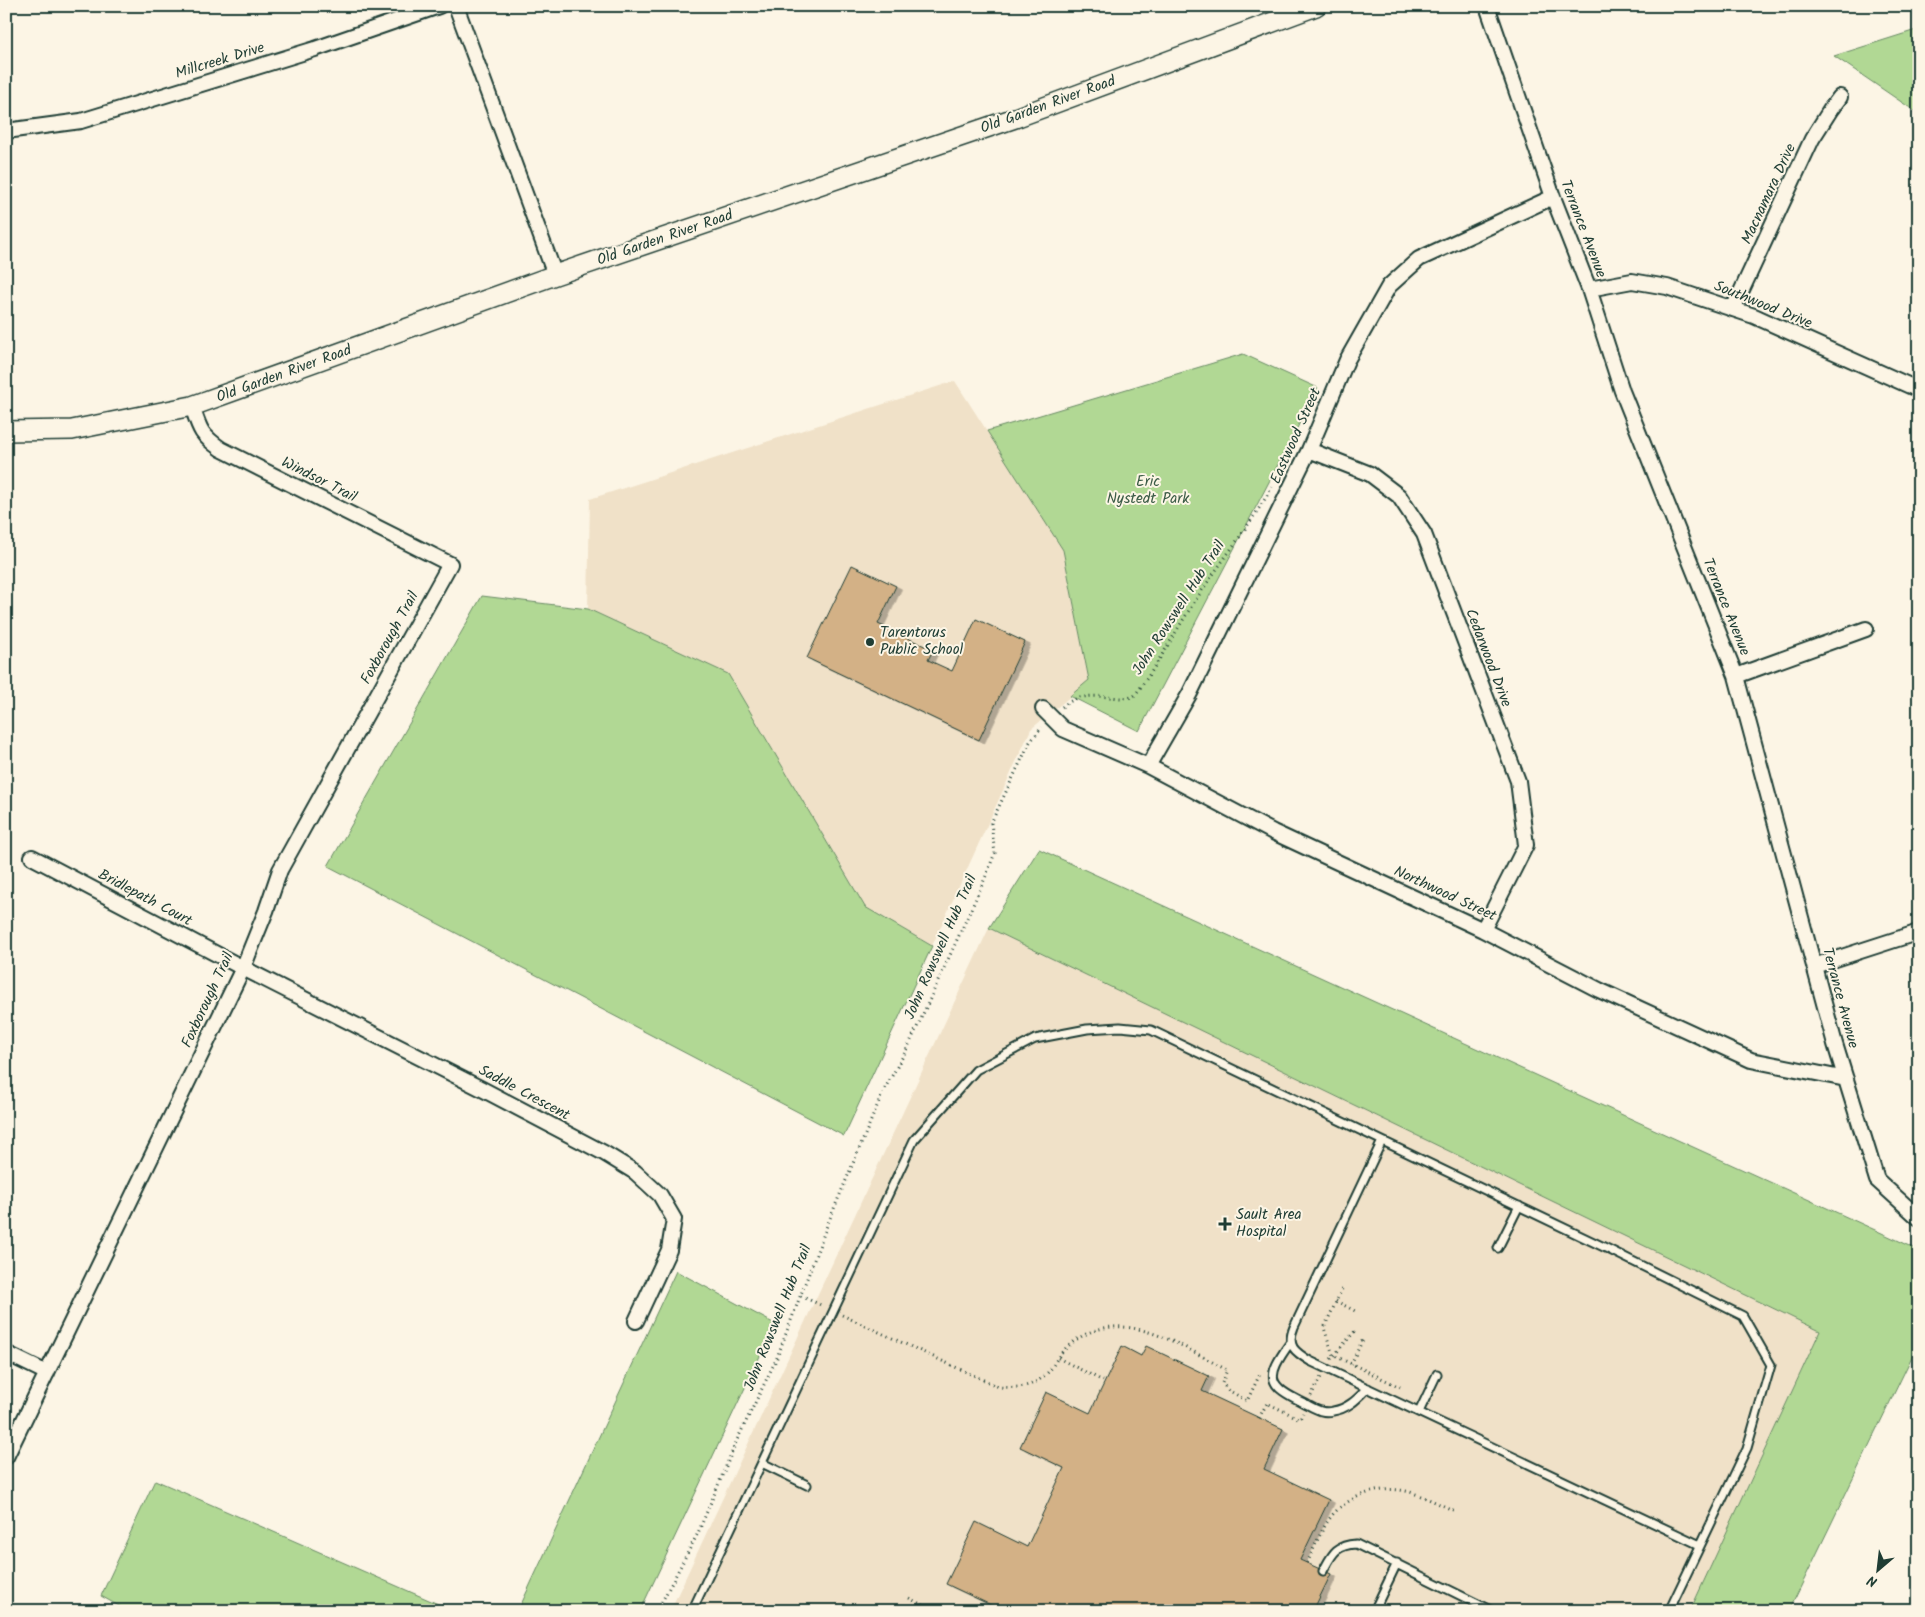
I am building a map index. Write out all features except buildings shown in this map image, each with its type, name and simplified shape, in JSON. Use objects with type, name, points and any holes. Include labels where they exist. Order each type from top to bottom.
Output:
[{"type":"main road","name":"Old Garden River Road","points":[[6,431],[72,430],[192,406],[555,275],[1015,118],[1316,6]]},
{"type":"street","name":"Millcreek Drive","points":[[6,131],[81,122],[315,49],[439,6]]},
{"type":"street","points":[[456,6],[555,275]]},
{"type":"street","name":"Terrance Avenue","points":[[1487,6],[1553,197],[1589,289],[1622,391],[1736,676],[1814,966],[1877,1180],[1919,1218]]},
{"type":"street","name":"Macnamara Drive","points":[[1733,309],[1812,139],[1830,109],[1840,97]]},
{"type":"street","name":"Eastwood Street","points":[[1148,766],[1190,693],[1309,450],[1347,360],[1389,286],[1419,259],[1553,197]]},
{"type":"street","name":"Southwood Drive","points":[[1589,289],[1632,281],[1667,287],[1754,316],[1919,390]]},
{"type":"street","name":"Windsor Trail","points":[[192,406],[205,438],[221,449],[450,564]]},
{"type":"street","name":"Cedarwood Drive","points":[[1309,450],[1370,474],[1398,496],[1424,534],[1518,781],[1526,845],[1483,930]]},
{"type":"street","name":"Foxborough Trail","points":[[6,1457],[243,968],[280,870],[450,564]]},
{"type":"street","points":[[1736,676],[1866,629]]},
{"type":"street","name":"Northwood Street","points":[[1047,713],[1063,729],[1148,766],[1273,832],[1483,930],[1599,990],[1751,1060],[1846,1079]]},
{"type":"street","name":"Bridlepath Court","points":[[32,857],[243,968]]},
{"type":"street","points":[[1814,966],[1913,934],[1919,930]]},
{"type":"street","name":"Saddle Crescent","points":[[243,968],[482,1088],[604,1153],[635,1172],[660,1194],[674,1219],[670,1250],[636,1321]]},
{"type":"street","points":[[6,1353],[47,1373]]},
{"type":"lane","points":[[692,1611],[914,1140],[976,1070],[1035,1040],[1087,1029],[1120,1027],[1151,1030],[1519,1206],[1743,1316],[1770,1365],[1747,1448],[1669,1611]]},
{"type":"lane","points":[[1368,1388],[1354,1401],[1334,1411],[1323,1412],[1282,1392],[1275,1385],[1273,1377],[1281,1355],[1290,1343],[1290,1335],[1301,1311],[1382,1141]]},
{"type":"lane","points":[[1498,1248],[1519,1206]]},
{"type":"lane","points":[[1290,1343],[1298,1353],[1326,1368],[1700,1545]]},
{"type":"lane","points":[[1419,1412],[1437,1374]]},
{"type":"lane","points":[[762,1463],[807,1485]]},
{"type":"lane","points":[[1323,1571],[1333,1554],[1345,1545],[1356,1544],[1492,1611]]},
{"type":"lane","points":[[1374,1611],[1397,1563]]},
{"type":"path","name":"John Rowswell Hub Trail","points":[[657,1611],[698,1533],[737,1440],[776,1360],[828,1223],[883,1092],[908,1047],[983,883],[995,853],[991,823],[1030,742],[1047,713],[1071,700],[1091,696],[1114,696],[1126,699],[1135,695],[1157,664],[1223,560],[1256,515],[1275,482]]},
{"type":"path","points":[[1342,1288],[1324,1328],[1333,1356],[1400,1387]]},
{"type":"path","points":[[801,1296],[999,1387],[1020,1389],[1034,1383],[1046,1375],[1064,1351],[1085,1334],[1111,1326],[1136,1328],[1162,1336],[1227,1370],[1222,1382],[1228,1390],[1247,1401],[1262,1371],[1273,1377]]},
{"type":"path","points":[[1336,1301],[1357,1312]]},
{"type":"path","points":[[1259,1418],[1267,1403],[1300,1420],[1333,1356],[1355,1331]]},
{"type":"path","points":[[1352,1364],[1364,1337]]},
{"type":"path","points":[[1058,1358],[1102,1381]]},
{"type":"path","points":[[1307,1563],[1327,1522],[1334,1512],[1358,1496],[1377,1490],[1391,1489],[1409,1492],[1453,1510]]},
{"type":"path","points":[[909,1598],[934,1611]]},
{"type":"shaded area","name":"Tarentorus Public School","points":[[955,381],[1063,550],[1089,681],[1031,729],[932,946],[865,907],[728,674],[588,609],[590,499]]},
{"type":"shaded area","name":"Sault Area Hospital","points":[[989,928],[1820,1331],[1690,1611],[670,1611]]},
{"type":"green space","points":[[1919,29],[1919,114],[1834,56]]},
{"type":"green space","name":"Eric Nystedt Park","points":[[1243,354],[1318,388],[1139,731],[1070,696],[1089,680],[1063,550],[987,431]]},
{"type":"green space","points":[[482,596],[588,609],[728,674],[865,907],[932,946],[844,1136],[328,866]]},
{"type":"green space","points":[[1039,849],[1919,1250],[1919,1342],[1789,1611],[1690,1611],[1820,1331],[989,928]]},
{"type":"green space","points":[[676,1271],[775,1324],[640,1611],[518,1611]]},
{"type":"green space","points":[[155,1480],[454,1611],[128,1611],[101,1596]]},
{"type":"place","name":"Tarentorus Public School","points":[[870,642]]},
{"type":"place","name":"Sault Area Hospital","points":[[1225,1224]]}]
